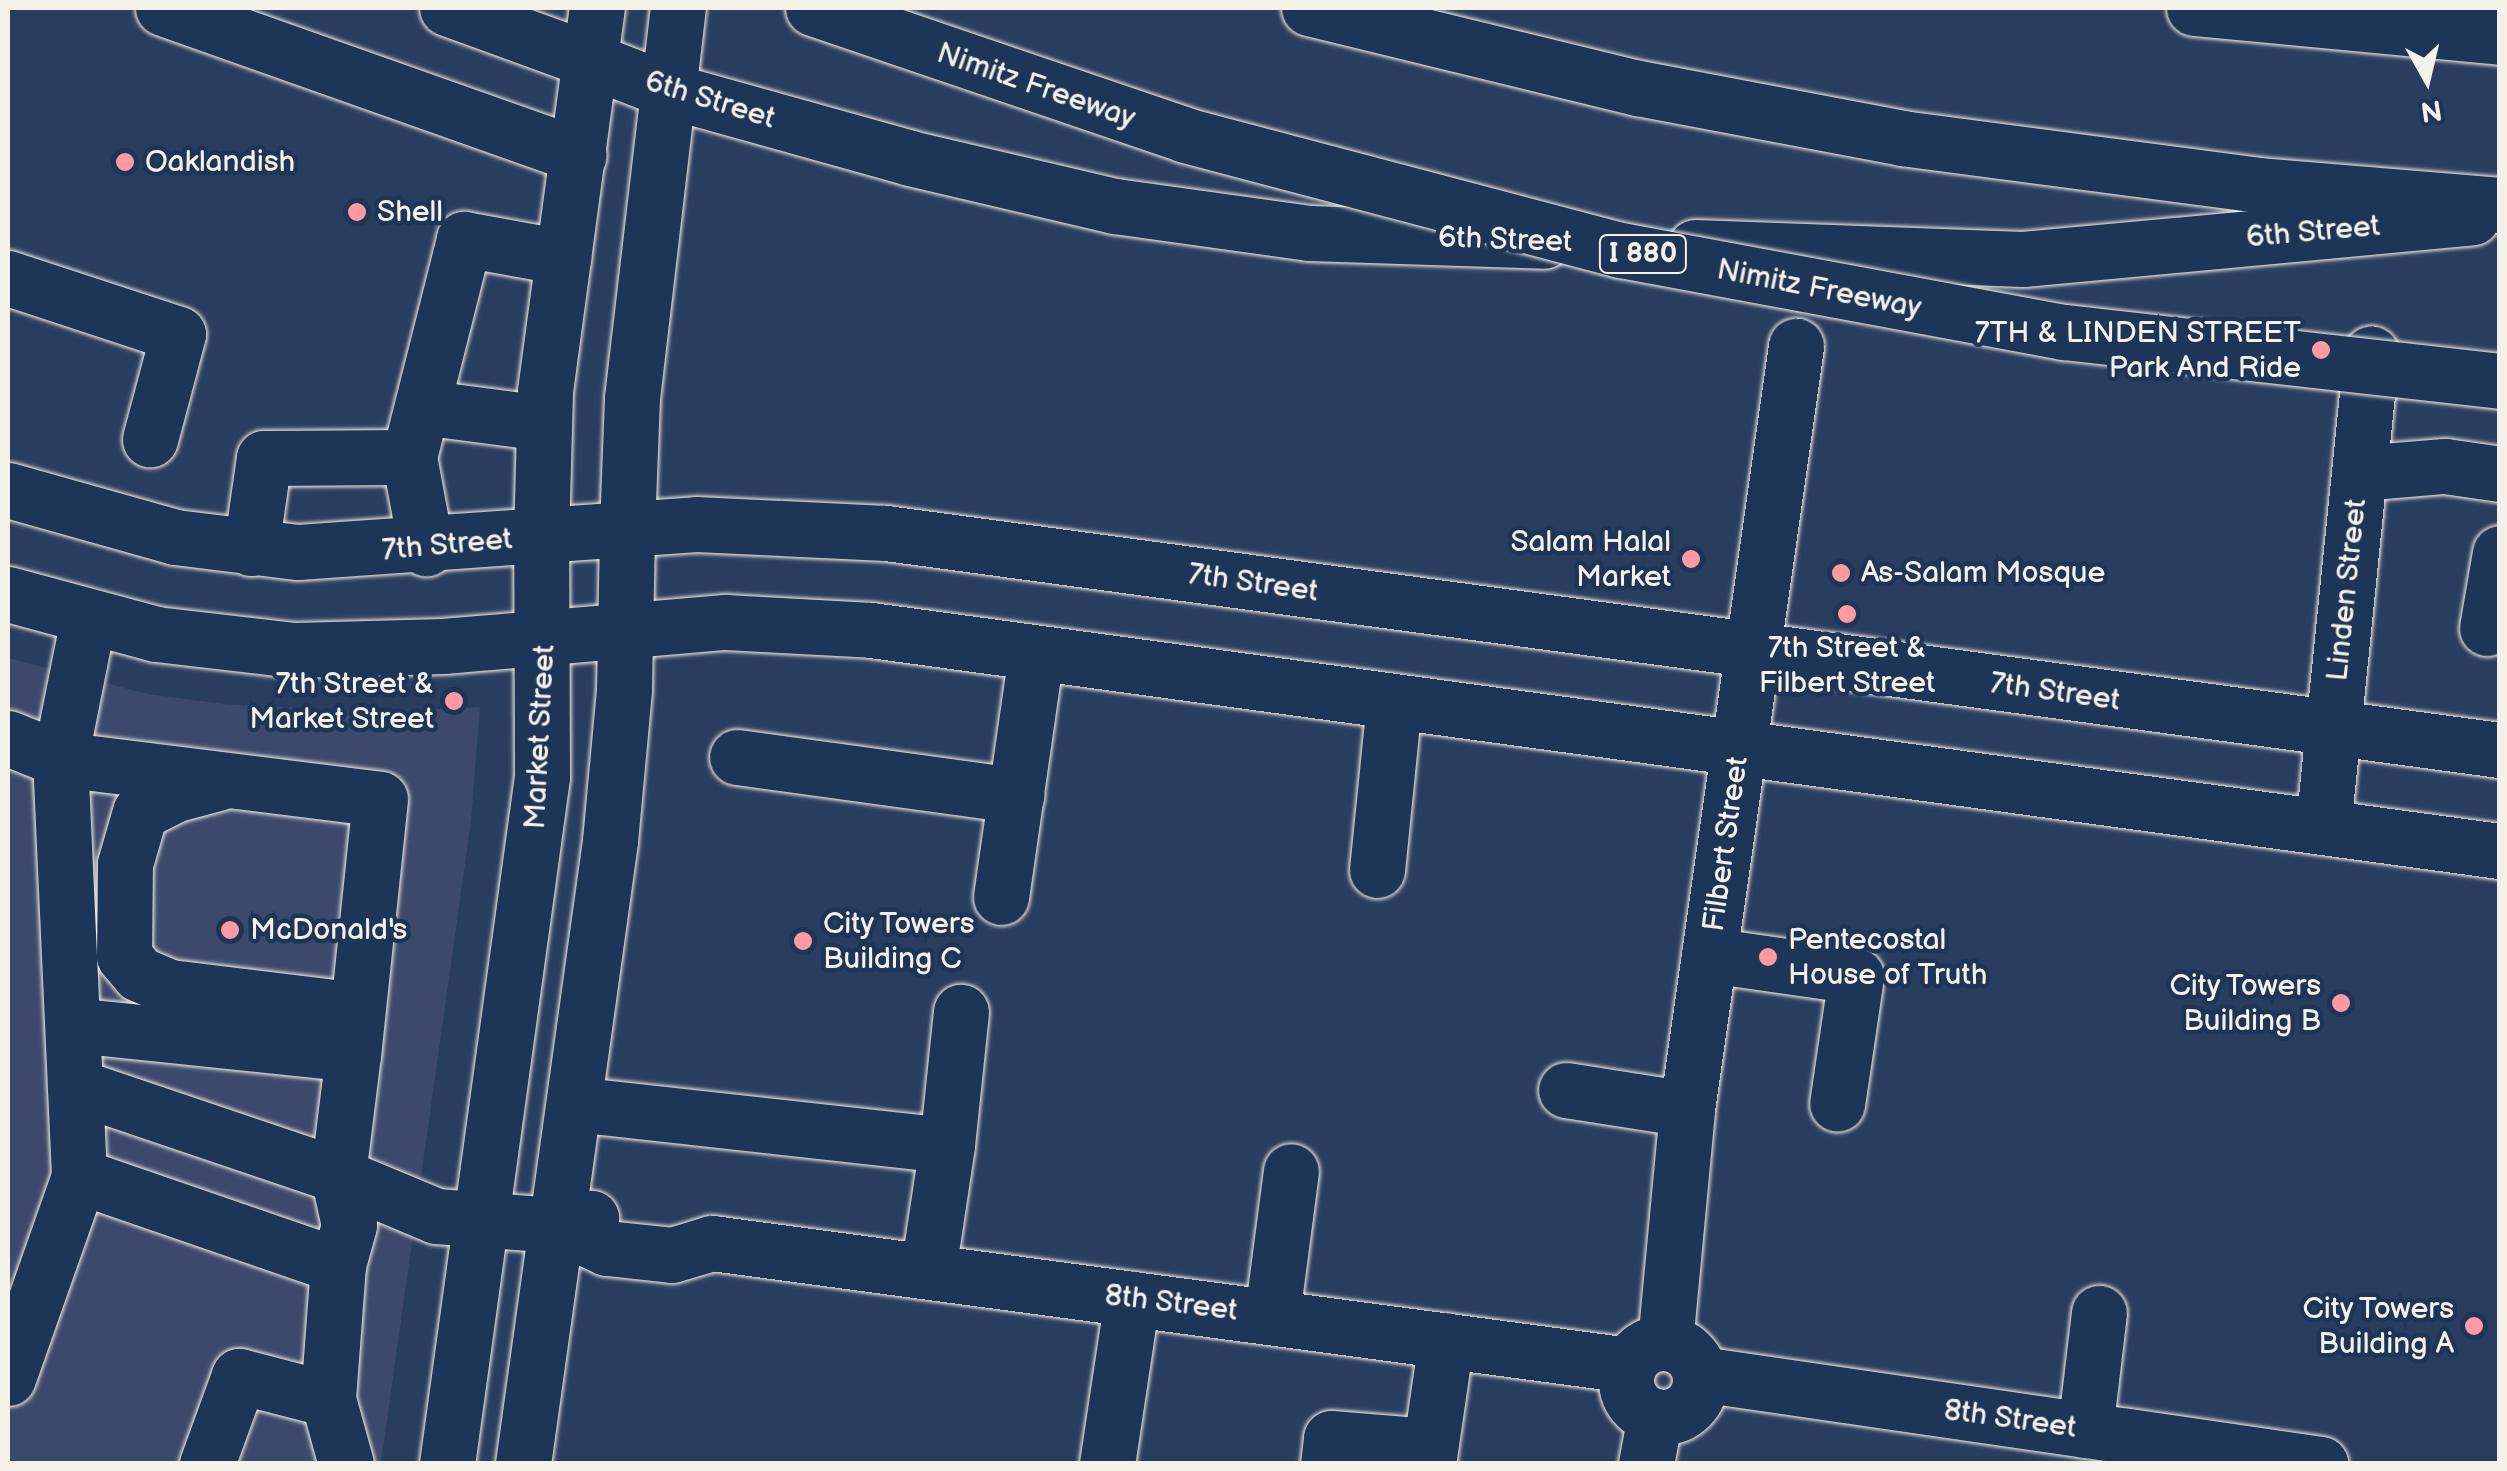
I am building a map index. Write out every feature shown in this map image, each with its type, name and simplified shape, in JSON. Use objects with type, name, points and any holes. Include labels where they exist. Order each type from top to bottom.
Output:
[{"type":"main road","points":[[163,8],[579,155]]},
{"type":"main road","name":"6th Street","points":[[447,8],[593,34],[666,90],[910,158],[1115,206],[1309,233],[2023,259],[2500,215]]},
{"type":"main road","points":[[523,1464],[614,806],[632,398],[678,8]]},
{"type":"main road","name":"Nimitz Freeway","points":[[813,8],[1185,135],[1621,250],[2064,332],[2500,380]]},
{"type":"main road","points":[[1309,8],[1585,76],[1902,138],[2258,185],[2500,205]]},
{"type":"main road","points":[[2194,8],[2500,37]]},
{"type":"main road","name":"Market Street","points":[[447,1464],[540,796],[545,634],[543,423],[593,34]]},
{"type":"main road","points":[[426,548],[415,432],[464,239],[563,256]]},
{"type":"main road","points":[[8,278],[178,334],[150,438]]},
{"type":"main road","name":"Filbert Street","points":[[1665,1361],[1687,1108],[1796,346]]},
{"type":"main road","name":"Linden Street","points":[[2323,828],[2371,354]]},
{"type":"main road","points":[[251,548],[264,458],[415,432],[543,423]]},
{"type":"main road","points":[[2359,473],[2445,466],[2500,474]]},
{"type":"main road","name":"7th Street","points":[[8,490],[117,524],[251,548],[426,548],[626,528],[731,523],[886,533],[2500,750]]},
{"type":"main road","points":[[2487,628],[2500,552]]},
{"type":"main road","points":[[8,594],[88,619],[294,650],[424,647],[624,627],[801,624],[2500,851]]},
{"type":"main road","points":[[8,1378],[79,1176],[60,759],[88,619]]},
{"type":"main road","points":[[1001,897],[1036,653]]},
{"type":"main road","points":[[1376,870],[1394,703]]},
{"type":"main road","points":[[8,738],[60,759],[380,800],[338,1175],[349,1225],[338,1265],[328,1399],[346,1464]]},
{"type":"main road","points":[[737,757],[1016,794]]},
{"type":"main road","points":[[231,780],[176,794],[140,812],[124,864],[124,956],[140,974],[170,987],[355,1032]]},
{"type":"main road","points":[[1709,955],[1856,976],[1837,1104]]},
{"type":"main road","points":[[928,1272],[961,1012]]},
{"type":"main road","points":[[73,1025],[355,1032]]},
{"type":"main road","name":"8th Street","points":[[76,1086],[338,1175],[436,1216],[557,1224],[608,1248],[672,1255],[712,1243],[1446,1340],[1665,1361],[2085,1430],[2159,1452],[2321,1464]]},
{"type":"main road","points":[[1566,1090],[1687,1108]]},
{"type":"main road","points":[[574,1104],[947,1145]]},
{"type":"main road","points":[[1272,1315],[1292,1171]]},
{"type":"main road","points":[[79,1176],[338,1265]]},
{"type":"main road","points":[[1108,1464],[1132,1299]]},
{"type":"main road","points":[[2085,1430],[2099,1313]]},
{"type":"main road","points":[[1328,1464],[1331,1438],[1429,1455],[1446,1340]]},
{"type":"main road","points":[[1650,1440],[1630,1397],[1665,1361]]},
{"type":"main road","points":[[207,1464],[239,1376],[328,1399]]},
{"type":"shaded area","points":[[8,658],[148,694],[223,704],[362,712],[480,707],[471,821],[381,1463],[8,1464]]},
{"type":"place","name":"Oaklandish","points":[[125,162]]},
{"type":"place","name":"Shell","points":[[357,212]]},
{"type":"place","name":"7TH & LINDEN STREET Park And Ride","points":[[2321,350]]},
{"type":"place","name":"Salam Halal Market","points":[[1691,559]]},
{"type":"place","name":"As-Salam Mosque","points":[[1841,573]]},
{"type":"place","name":"7th Street & Filbert Street","points":[[1847,614]]},
{"type":"place","name":"7th Street & Market Street","points":[[454,701]]},
{"type":"place","name":"McDonald's","points":[[230,930]]},
{"type":"place","name":"City Towers Building C","points":[[803,941]]},
{"type":"place","name":"Pentecostal House of Truth","points":[[1768,957]]},
{"type":"place","name":"City Towers Building B","points":[[2341,1003]]},
{"type":"place","name":"City Towers Building A","points":[[2474,1326]]}]
